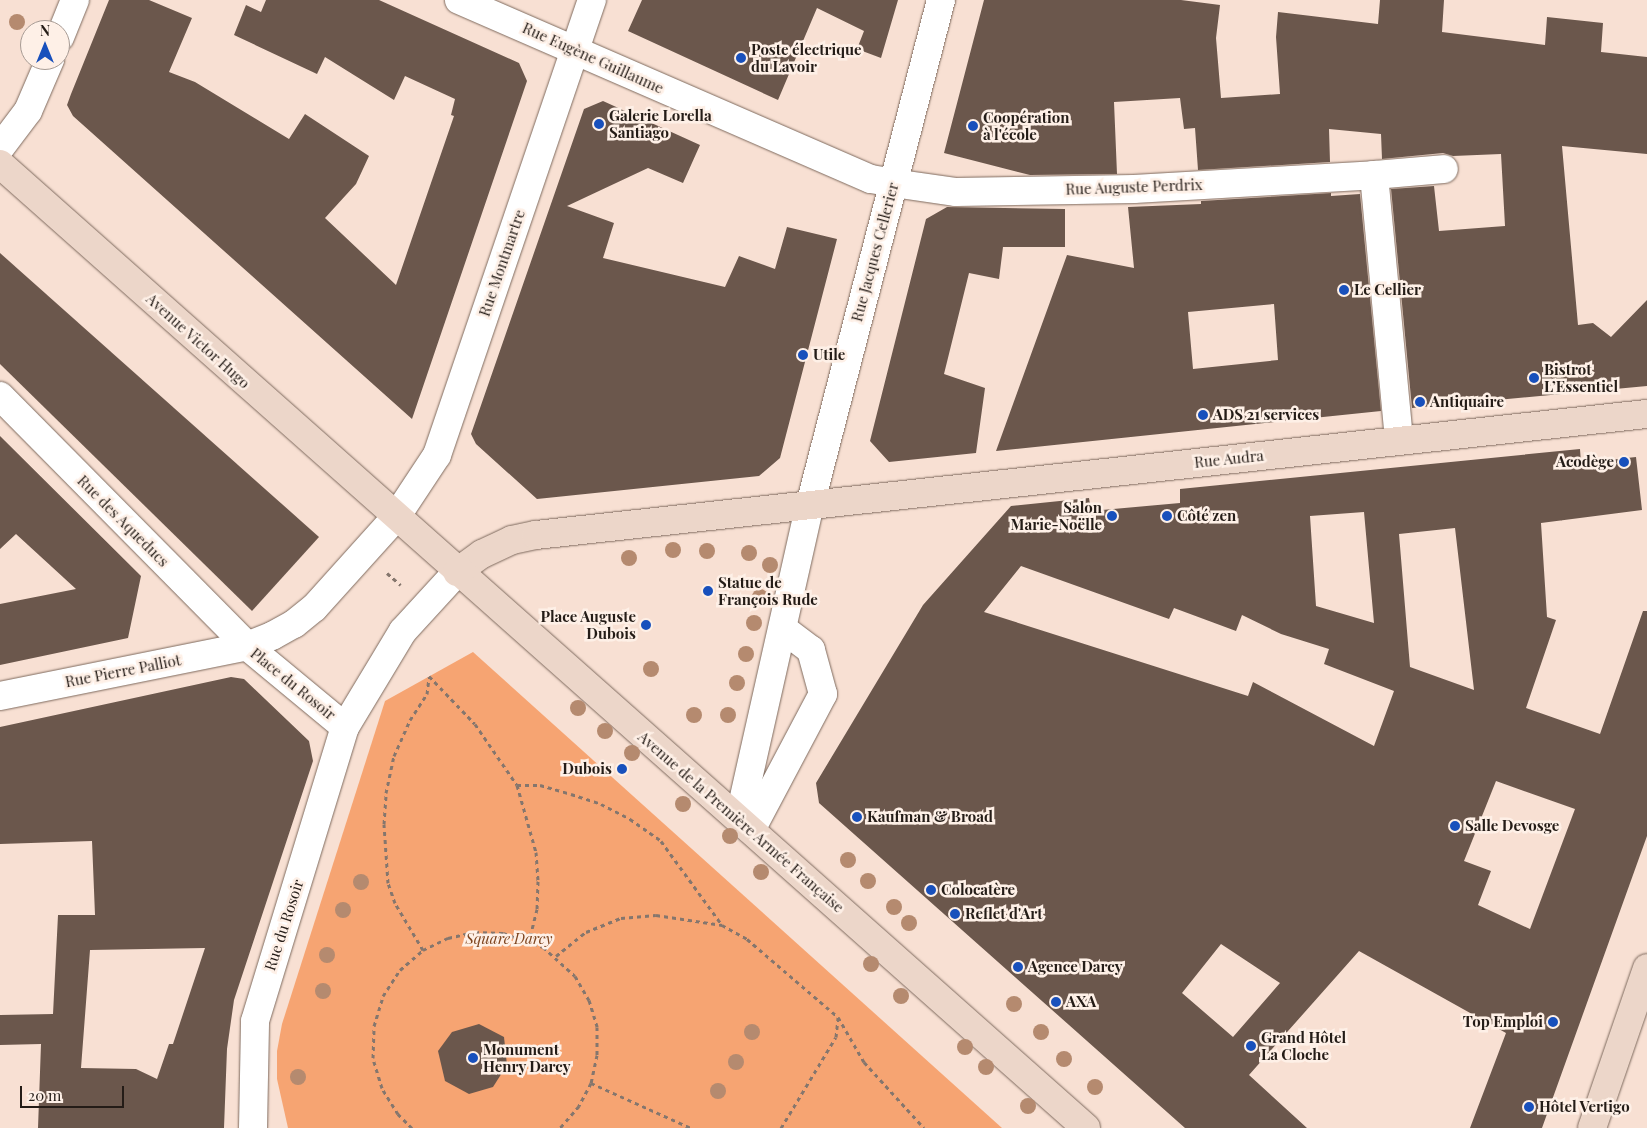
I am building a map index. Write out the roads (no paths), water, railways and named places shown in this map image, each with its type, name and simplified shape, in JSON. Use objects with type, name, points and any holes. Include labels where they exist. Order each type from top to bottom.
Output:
[{"type":"main road","name":"Avenue Victor Hugo","points":[[0,164],[396,517]]},
{"type":"main road","name":"Rue Audra","points":[[810,505],[1647,414]]},
{"type":"main road","points":[[457,572],[482,554],[512,540],[536,535],[810,505]]},
{"type":"main road","name":"Avenue de la Première Armée Française","points":[[396,517],[1086,1128]]},
{"type":"main road","points":[[1592,1128],[1647,968]]},
{"type":"street","points":[[67,20],[75,0]]},
{"type":"street","name":"Rue Eugène Guillaume","points":[[459,0],[871,179],[893,184]]},
{"type":"street","name":"Rue Montmartre","points":[[396,517],[437,455],[592,0]]},
{"type":"street","name":"Rue Jacques Cellerier","points":[[810,505],[941,0]]},
{"type":"street","points":[[0,148],[28,111],[46,70]]},
{"type":"street","name":"Rue Auguste Perdrix","points":[[893,184],[956,192],[1124,189],[1374,175],[1444,169]]},
{"type":"street","points":[[1374,175],[1400,440]]},
{"type":"street","name":"Rue des Aqueducs","points":[[0,396],[247,646]]},
{"type":"street","points":[[745,825],[810,505]]},
{"type":"street","name":"Place du Rosoir","points":[[396,517],[314,608],[294,624],[247,646],[345,727],[403,631],[457,572]]},
{"type":"street","points":[[745,825],[823,694],[810,650],[784,630]]},
{"type":"street","name":"Rue Pierre Palliot","points":[[0,696],[247,646]]},
{"type":"street","name":"Rue du Rosoir","points":[[253,1128],[256,1021],[325,800],[345,727]]},
{"type":"place","name":"Poste électrique du Lavoir","points":[[741,58]]},
{"type":"place","name":"Galerie Lorella Santiago","points":[[599,124]]},
{"type":"place","name":"Coopération à l'école","points":[[973,126]]},
{"type":"place","name":"Le Cellier","points":[[1344,290]]},
{"type":"place","name":"Utile","points":[[803,355]]},
{"type":"place","name":"Bistrot L’Essentiel","points":[[1534,378]]},
{"type":"place","name":"Antiquaire","points":[[1420,402]]},
{"type":"place","name":"ADS 21 services","points":[[1203,415]]},
{"type":"place","name":"Acodège","points":[[1624,462]]},
{"type":"place","name":"Salon Marie-Noëlle","points":[[1112,516]]},
{"type":"place","name":"Côté zen","points":[[1167,516]]},
{"type":"place","name":"Statue de François Rude","points":[[708,591]]},
{"type":"place","name":"Place Auguste Dubois","points":[[646,625]]},
{"type":"place","name":"Dubois","points":[[622,769]]},
{"type":"place","name":"Kaufman & Broad","points":[[857,817]]},
{"type":"place","name":"Salle Devosge","points":[[1455,826]]},
{"type":"place","name":"Colocatère","points":[[931,890]]},
{"type":"place","name":"Reflet d'Art","points":[[955,914]]},
{"type":"place","name":"Agence Darcy","points":[[1018,967]]},
{"type":"place","name":"AXA","points":[[1056,1002]]},
{"type":"place","name":"Top Emploi","points":[[1553,1022]]},
{"type":"place","name":"Grand Hôtel La Cloche","points":[[1251,1046]]},
{"type":"place","name":"Monument Henry Darcy","points":[[473,1058]]},
{"type":"place","name":"Hôtel Vertigo","points":[[1529,1107]]},
{"type":"park label","name":"Square Darcy","points":[[509,939]]}]
